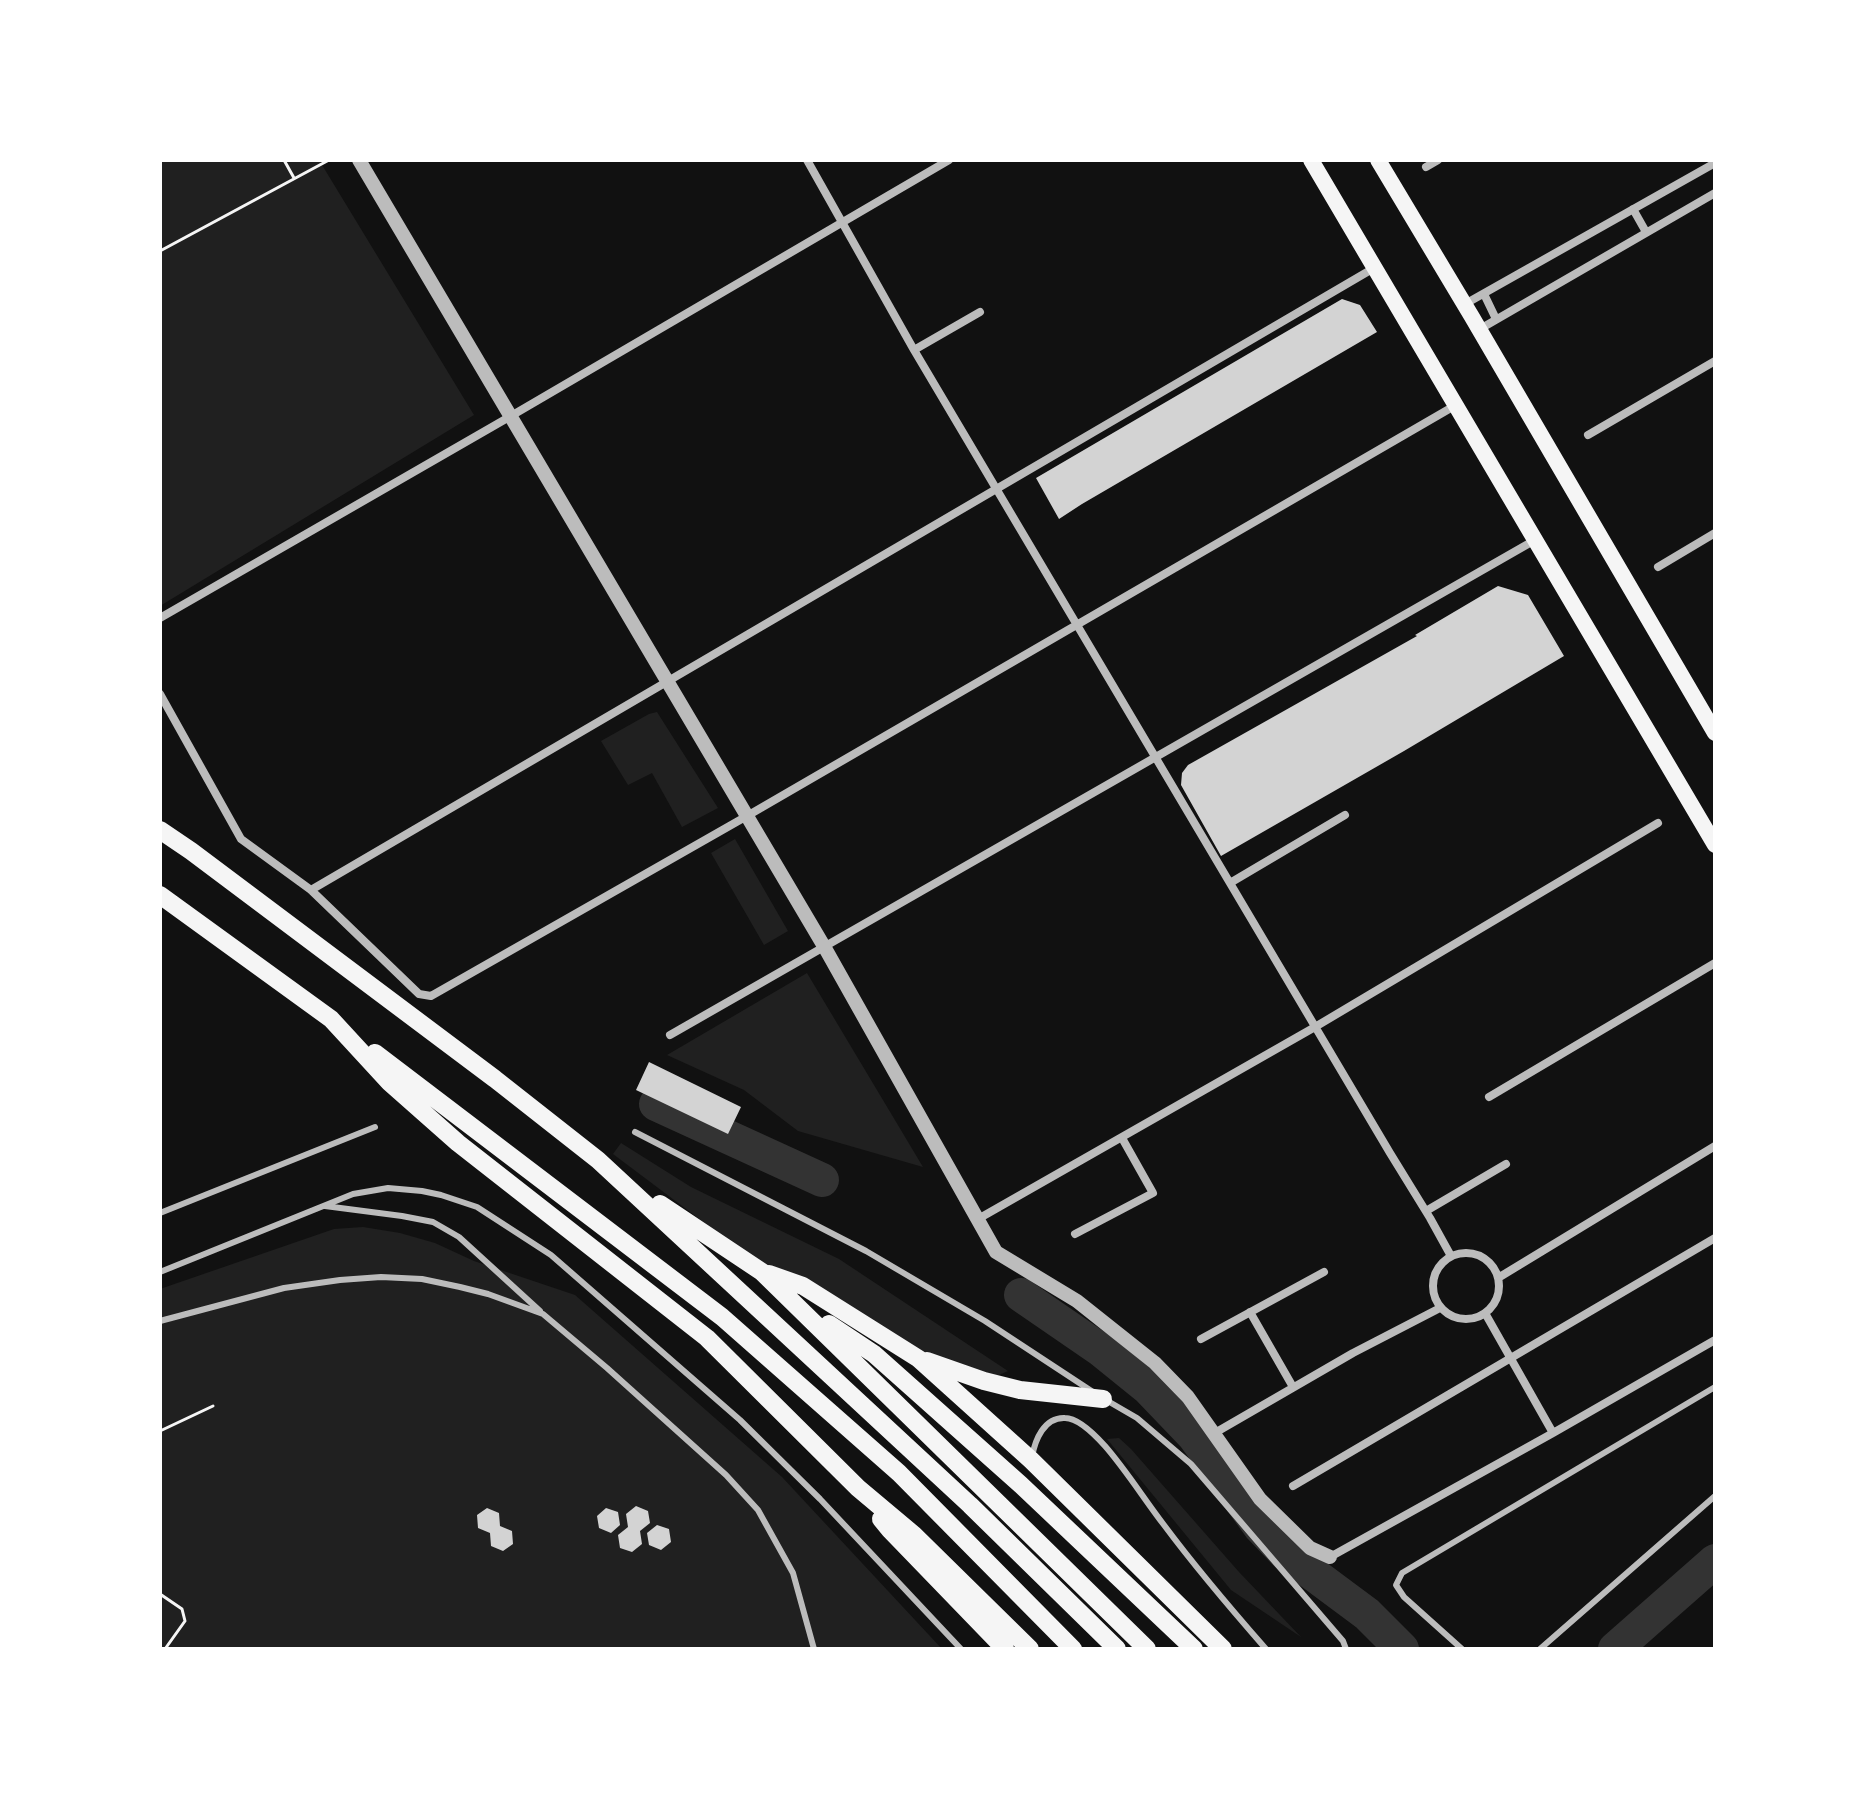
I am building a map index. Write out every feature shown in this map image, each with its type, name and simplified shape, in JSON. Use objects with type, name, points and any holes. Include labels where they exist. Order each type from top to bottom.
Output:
[{"type":"highway","points":[[160,830],[495,1079],[614,1174],[959,1495],[1117,1649]]},
{"type":"highway","points":[[160,895],[331,1019],[722,1317],[899,1473],[1073,1649]]},
{"type":"highway","points":[[331,1019],[389,1082],[458,1143],[707,1338],[858,1488],[914,1535],[1030,1649]]},
{"type":"highway","points":[[614,1174],[762,1272],[874,1354],[1021,1485],[1194,1649]]},
{"type":"highway","points":[[762,1272],[803,1286],[919,1359],[1031,1460],[1223,1649]]},
{"type":"highway","points":[[762,1272],[1147,1649]]},
{"type":"highway","points":[[919,1359],[1020,1390],[1103,1399]]},
{"type":"highway","points":[[858,1488],[890,1530],[1005,1649]]},
{"type":"main road","points":[[1311,160],[1715,845]]},
{"type":"main road","points":[[1378,160],[1715,733]]},
{"type":"street","points":[[359,160],[825,948],[996,1252],[1077,1301],[1155,1363],[1188,1397],[1260,1499],[1310,1548],[1330,1557],[1715,1340]]},
{"type":"street","points":[[807,160],[914,350],[1451,1256]]},
{"type":"street","points":[[160,618],[949,160]]},
{"type":"street","points":[[1426,167],[1438,160]]},
{"type":"street","points":[[1465,305],[1715,163]]},
{"type":"street","points":[[1479,329],[1715,193]]},
{"type":"street","points":[[1633,209],[1646,232]]},
{"type":"street","points":[[311,890],[1374,268]]},
{"type":"street","points":[[1484,294],[1496,319]]},
{"type":"street","points":[[914,350],[980,312]]},
{"type":"street","points":[[1588,435],[1715,361]]},
{"type":"street","points":[[160,694],[241,839],[311,890],[419,994],[431,996],[1456,405]]},
{"type":"street","points":[[1658,567],[1715,533]]},
{"type":"street","points":[[670,1035],[1535,540]]},
{"type":"street","points":[[1230,883],[1345,815]]},
{"type":"street","points":[[978,1219],[1315,1027],[1658,823]]},
{"type":"street","points":[[1489,1097],[1715,963]]},
{"type":"street","points":[[1075,1234],[1153,1193],[1122,1138]]},
{"type":"street","points":[[1498,1278],[1715,1146]]},
{"type":"street","points":[[1426,1211],[1506,1164]]},
{"type":"street","points":[[1293,1486],[1715,1238]]},
{"type":"street","points":[[1470,1253],[1480,1256],[1488,1261],[1498,1278],[1499,1288],[1493,1306],[1477,1318],[1467,1320],[1457,1319],[1440,1308],[1432,1290],[1433,1280],[1442,1262],[1451,1256],[1470,1253]]},
{"type":"street","points":[[1201,1339],[1324,1272]]},
{"type":"street","points":[[1213,1434],[1353,1353],[1440,1308]]},
{"type":"street","points":[[1250,1312],[1293,1387]]},
{"type":"street","points":[[1485,1313],[1553,1433]]},
{"type":"lane","points":[[160,1213],[375,1127]]},
{"type":"lane","points":[[635,1132],[866,1251],[985,1321],[1137,1418],[1191,1464],[1343,1641],[1346,1649]]},
{"type":"lane","points":[[160,1272],[353,1194],[388,1188],[422,1191],[477,1207],[551,1255],[750,1430],[820,1499],[961,1649]]},
{"type":"lane","points":[[324,1206],[433,1222],[459,1237],[726,1475],[758,1510],[793,1573],[814,1649]]},
{"type":"lane","points":[[160,1321],[284,1288],[381,1277],[422,1279],[460,1287],[543,1314]]},
{"type":"lane","points":[[1462,1649],[1404,1597],[1396,1585],[1402,1573],[1715,1387]]},
{"type":"lane","points":[[1031,1460],[1037,1439],[1048,1423],[1065,1418],[1079,1423],[1104,1444],[1192,1561],[1266,1649]]},
{"type":"lane","points":[[1540,1649],[1715,1496]]},
{"type":"path","points":[[284,160],[294,179]]},
{"type":"path","points":[[160,251],[329,160]]},
{"type":"path","points":[[160,1431],[213,1406]]},
{"type":"path","points":[[160,1594],[182,1609],[185,1621],[165,1649]]},
{"type":"shaded area","points":[[160,160],[319,160],[474,415],[160,606]]},
{"type":"shaded area","points":[[657,712],[718,808],[682,827],[652,773],[628,785],[601,741]]},
{"type":"shaded area","points":[[735,839],[788,931],[764,945],[711,853]]},
{"type":"shaded area","points":[[807,973],[923,1167],[798,1131],[744,1090],[667,1055]]},
{"type":"shaded area","points":[[621,1143],[691,1187],[839,1259],[1008,1371],[992,1378],[923,1356],[762,1263],[613,1154]]},
{"type":"shaded area","points":[[363,1227],[435,1243],[474,1261],[575,1295],[782,1477],[942,1649],[160,1649],[160,1289],[334,1229]]},
{"type":"shaded area","points":[[1119,1438],[1301,1637],[1231,1590],[1107,1439]]},
{"type":"building","points":[[1342,299],[1360,305],[1377,332],[1059,519],[1036,478]]},
{"type":"building","points":[[1498,586],[1528,595],[1564,656],[1221,856],[1181,785],[1182,773],[1188,765],[1417,636]]},
{"type":"building","points":[[649,1062],[741,1107],[728,1134],[636,1090]]},
{"type":"building","points":[[636,1506],[648,1511],[650,1523],[640,1531],[642,1544],[632,1552],[620,1548],[618,1535],[628,1527],[626,1514]]},
{"type":"building","points":[[487,1508],[499,1513],[500,1526],[512,1531],[513,1544],[503,1551],[491,1546],[490,1533],[478,1528],[477,1515]]},
{"type":"building","points":[[606,1508],[618,1512],[620,1525],[611,1533],[599,1528],[597,1516]]},
{"type":"building","points":[[657,1525],[669,1529],[671,1542],[661,1550],[649,1545],[647,1533]]},
{"type":"waterway","points":[[656,1104],[822,1180]]},
{"type":"waterway","points":[[1021,1295],[1101,1350],[1148,1388],[1194,1436],[1260,1527],[1285,1553],[1367,1614],[1402,1649]]},
{"type":"waterway","points":[[1615,1649],[1715,1561]]}]
